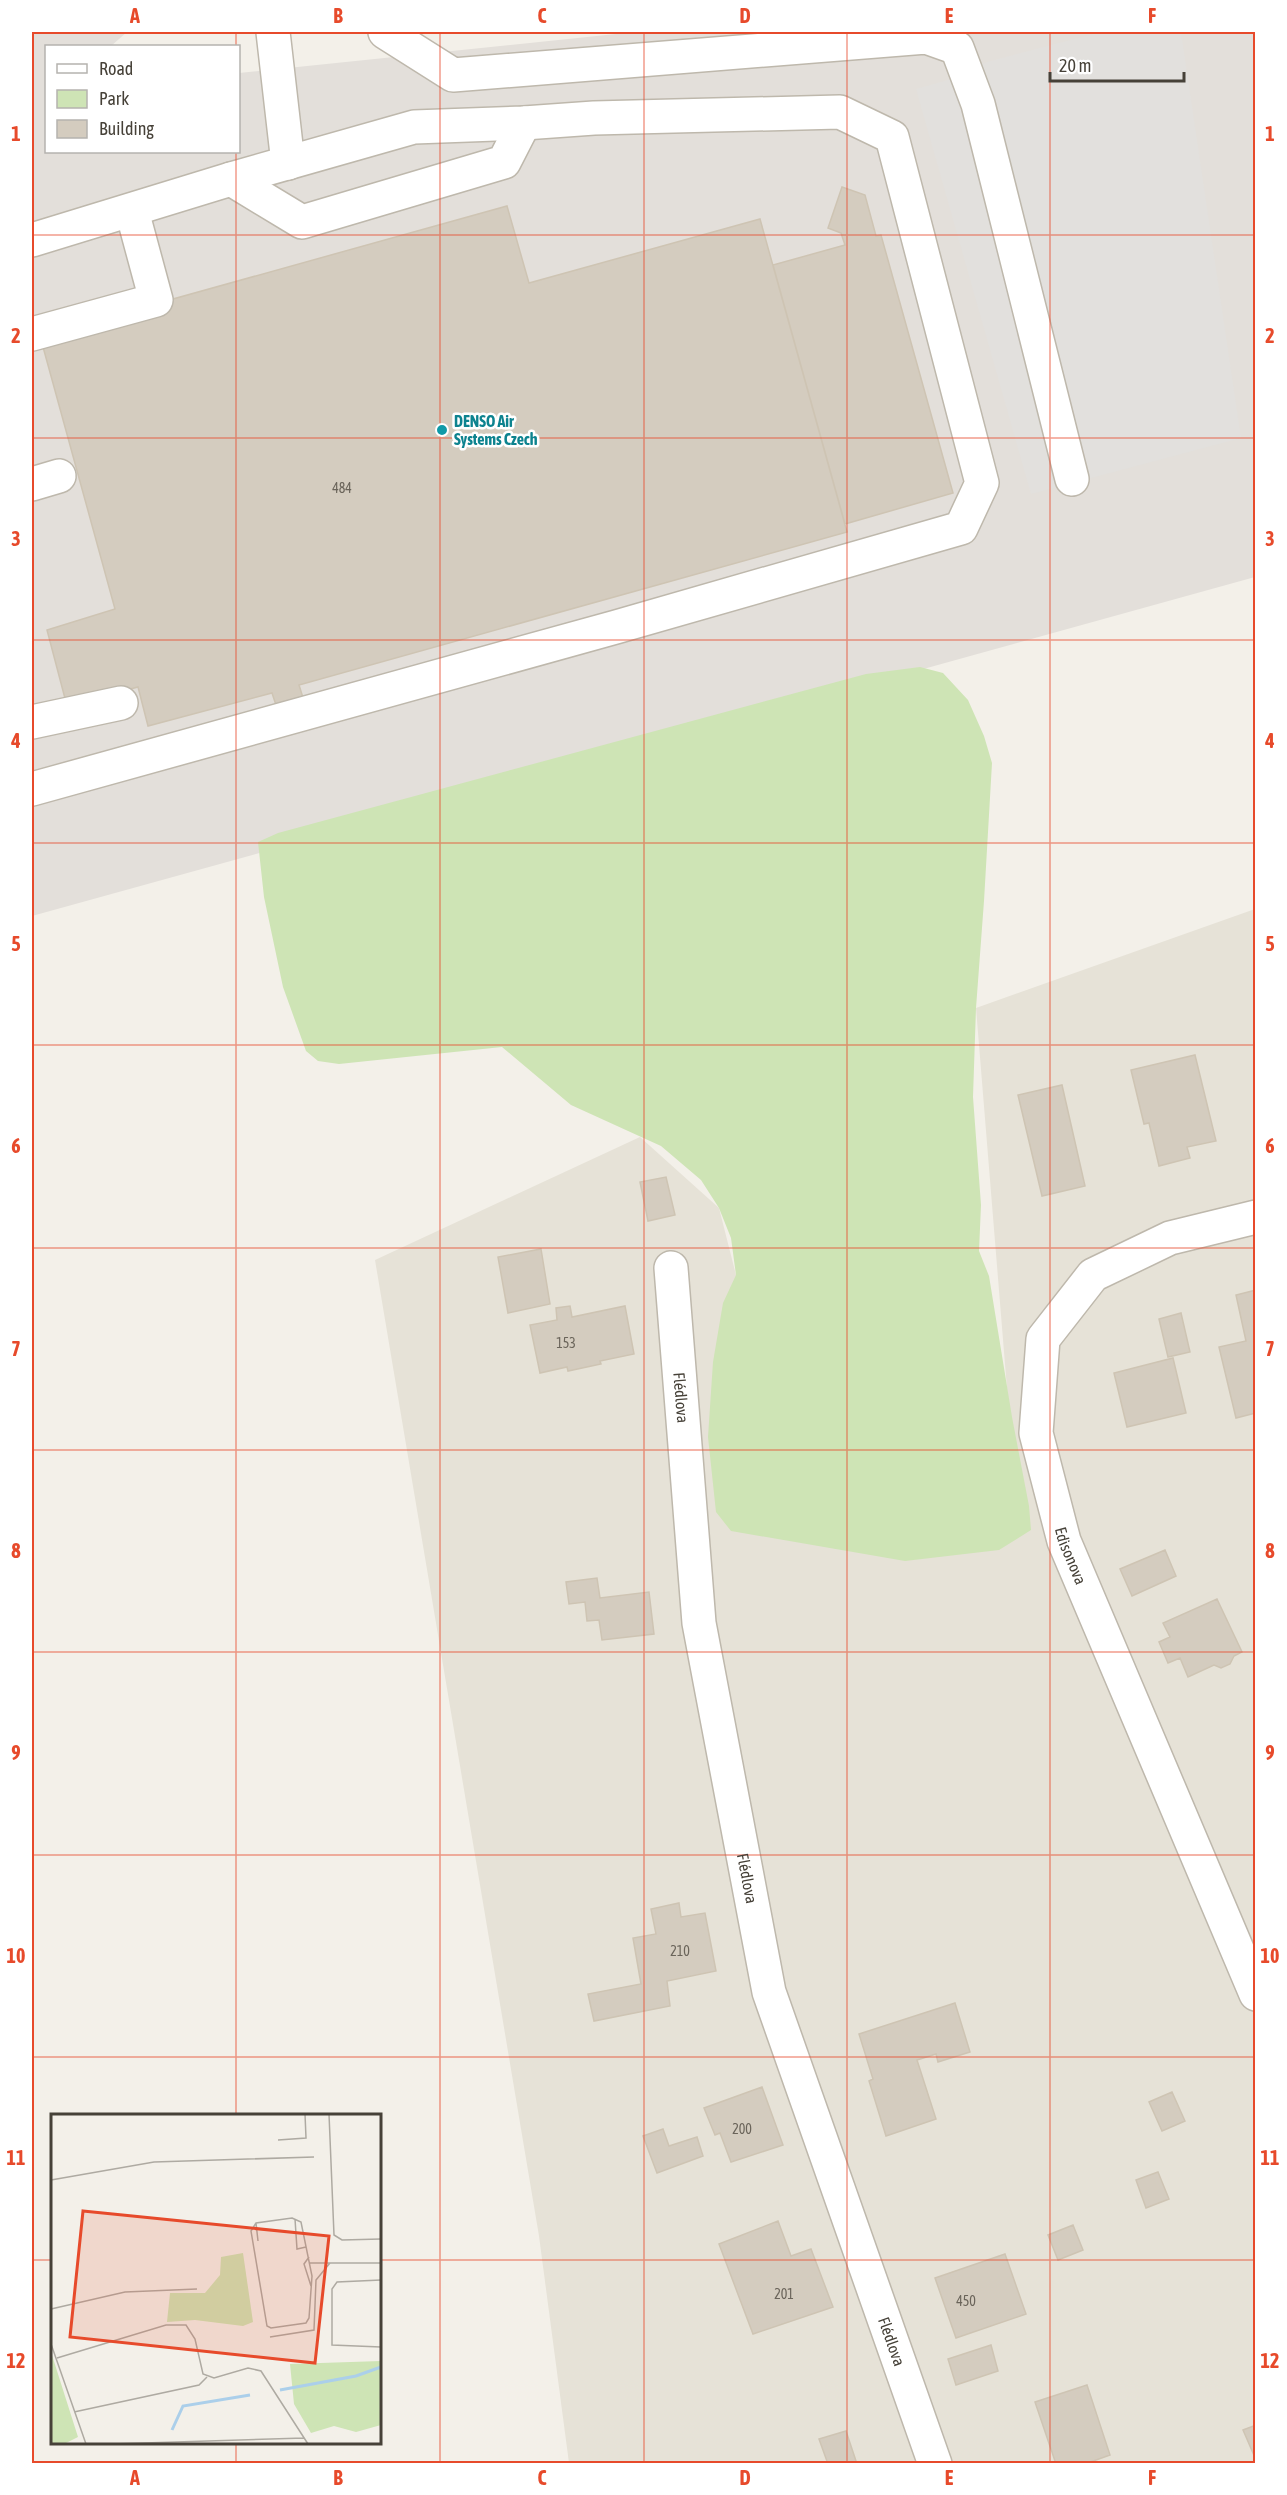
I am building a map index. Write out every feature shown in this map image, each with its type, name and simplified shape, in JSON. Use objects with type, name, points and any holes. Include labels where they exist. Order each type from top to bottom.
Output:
[{"type":"street","points":[[386,32],[453,75],[926,37],[957,48],[978,104],[1072,478]]},
{"type":"street","points":[[274,45],[288,163]]},
{"type":"street","points":[[32,240],[231,179],[414,127],[524,123],[594,117],[840,112],[892,137],[982,483],[961,528],[32,789]]},
{"type":"street","points":[[231,179],[302,222],[504,162],[524,123]]},
{"type":"street","points":[[32,334],[156,300],[132,211]]},
{"type":"street","points":[[32,722],[121,703]]},
{"type":"street","name":"Edisonova","points":[[1256,1216],[1170,1238],[1093,1275],[1043,1339],[1036,1433],[1064,1541],[1256,1994]]},
{"type":"street","name":"Flédlova","points":[[671,1268],[699,1623],[769,1992],[935,2463]]},
{"type":"shaded area","points":[[32,32],[127,32],[112,45],[45,45],[45,153],[240,153],[240,73],[635,32],[1255,32],[1255,577],[32,916]]},
{"type":"shaded area","points":[[1101,32],[1181,32],[1241,438],[1031,494],[916,89],[951,79],[987,62]]},
{"type":"shaded area","points":[[1255,909],[1255,2463],[569,2463],[539,2236],[375,1260],[640,1137],[719,1208],[736,1275],[1019,1536],[976,1008]]},
{"type":"green space","points":[[920,667],[943,673],[968,700],[984,736],[992,763],[976,1008],[973,1097],[981,1205],[979,1251],[989,1276],[1029,1506],[1031,1530],[999,1550],[905,1561],[731,1531],[716,1512],[708,1437],[713,1362],[723,1303],[736,1275],[731,1238],[719,1208],[701,1180],[661,1146],[571,1105],[502,1047],[339,1064],[318,1061],[306,1051],[283,987],[264,897],[258,842],[278,833],[866,674]]},
{"type":"building","points":[[842,187],[865,195],[876,236],[881,235],[953,493],[845,524],[773,265],[845,245],[841,233],[828,228]]},
{"type":"building","name":"DENSO Air Systems Czech","points":[[507,206],[529,283],[760,219],[847,532],[299,685],[304,701],[277,708],[272,693],[148,726],[138,687],[67,706],[47,630],[115,609],[40,336]]},
{"type":"building","points":[[1195,1055],[1216,1141],[1187,1147],[1190,1158],[1159,1166],[1149,1123],[1144,1124],[1131,1070]]},
{"type":"building","points":[[1062,1085],[1085,1186],[1042,1196],[1018,1095]]},
{"type":"building","points":[[666,1177],[675,1215],[648,1221],[640,1182]]},
{"type":"building","points":[[541,1249],[550,1304],[508,1313],[498,1257]]},
{"type":"building","points":[[1256,1290],[1256,1413],[1236,1418],[1219,1347],[1246,1341],[1236,1295]]},
{"type":"building","points":[[570,1306],[572,1317],[625,1306],[634,1354],[568,1371],[567,1367],[540,1373],[530,1325],[557,1320],[556,1308]]},
{"type":"building","points":[[1181,1313],[1190,1352],[1168,1357],[1159,1319]]},
{"type":"building","points":[[1173,1358],[1186,1413],[1127,1427],[1114,1373]]},
{"type":"building","points":[[1165,1550],[1176,1576],[1132,1596],[1120,1569]]},
{"type":"building","points":[[597,1578],[600,1598],[649,1592],[654,1634],[602,1640],[599,1620],[587,1621],[585,1602],[569,1604],[566,1582]]},
{"type":"building","points":[[1217,1599],[1242,1652],[1234,1656],[1230,1664],[1221,1668],[1214,1665],[1188,1677],[1180,1658],[1168,1663],[1159,1642],[1170,1637],[1163,1623]]},
{"type":"building","points":[[679,1903],[681,1917],[705,1913],[716,1971],[667,1981],[670,2006],[594,2021],[588,1994],[641,1984],[633,1938],[656,1934],[651,1909]]},
{"type":"building","points":[[955,2003],[970,2052],[938,2062],[936,2054],[917,2060],[936,2119],[886,2136],[869,2081],[873,2079],[859,2034]]},
{"type":"building","points":[[762,2087],[783,2145],[731,2162],[720,2133],[715,2135],[704,2108]]},
{"type":"building","points":[[1172,2092],[1185,2121],[1162,2131],[1149,2102]]},
{"type":"building","points":[[663,2129],[669,2146],[697,2137],[703,2156],[657,2173],[643,2136]]},
{"type":"building","points":[[1158,2172],[1169,2199],[1146,2208],[1136,2180]]},
{"type":"building","points":[[778,2221],[791,2256],[811,2249],[833,2307],[753,2334],[719,2244]]},
{"type":"building","points":[[1073,2225],[1083,2250],[1058,2260],[1048,2235]]},
{"type":"building","points":[[1005,2254],[1026,2314],[956,2338],[935,2278]]},
{"type":"building","points":[[991,2345],[998,2371],[956,2385],[948,2359]]},
{"type":"building","points":[[1087,2385],[1110,2455],[1085,2464],[1056,2464],[1035,2402]]},
{"type":"building","points":[[1256,2425],[1256,2460],[1243,2430]]},
{"type":"building","points":[[846,2431],[857,2464],[828,2464],[819,2439]]},
{"type":"place","name":"DENSO Air Systems Czech","points":[[442,430]]}]
